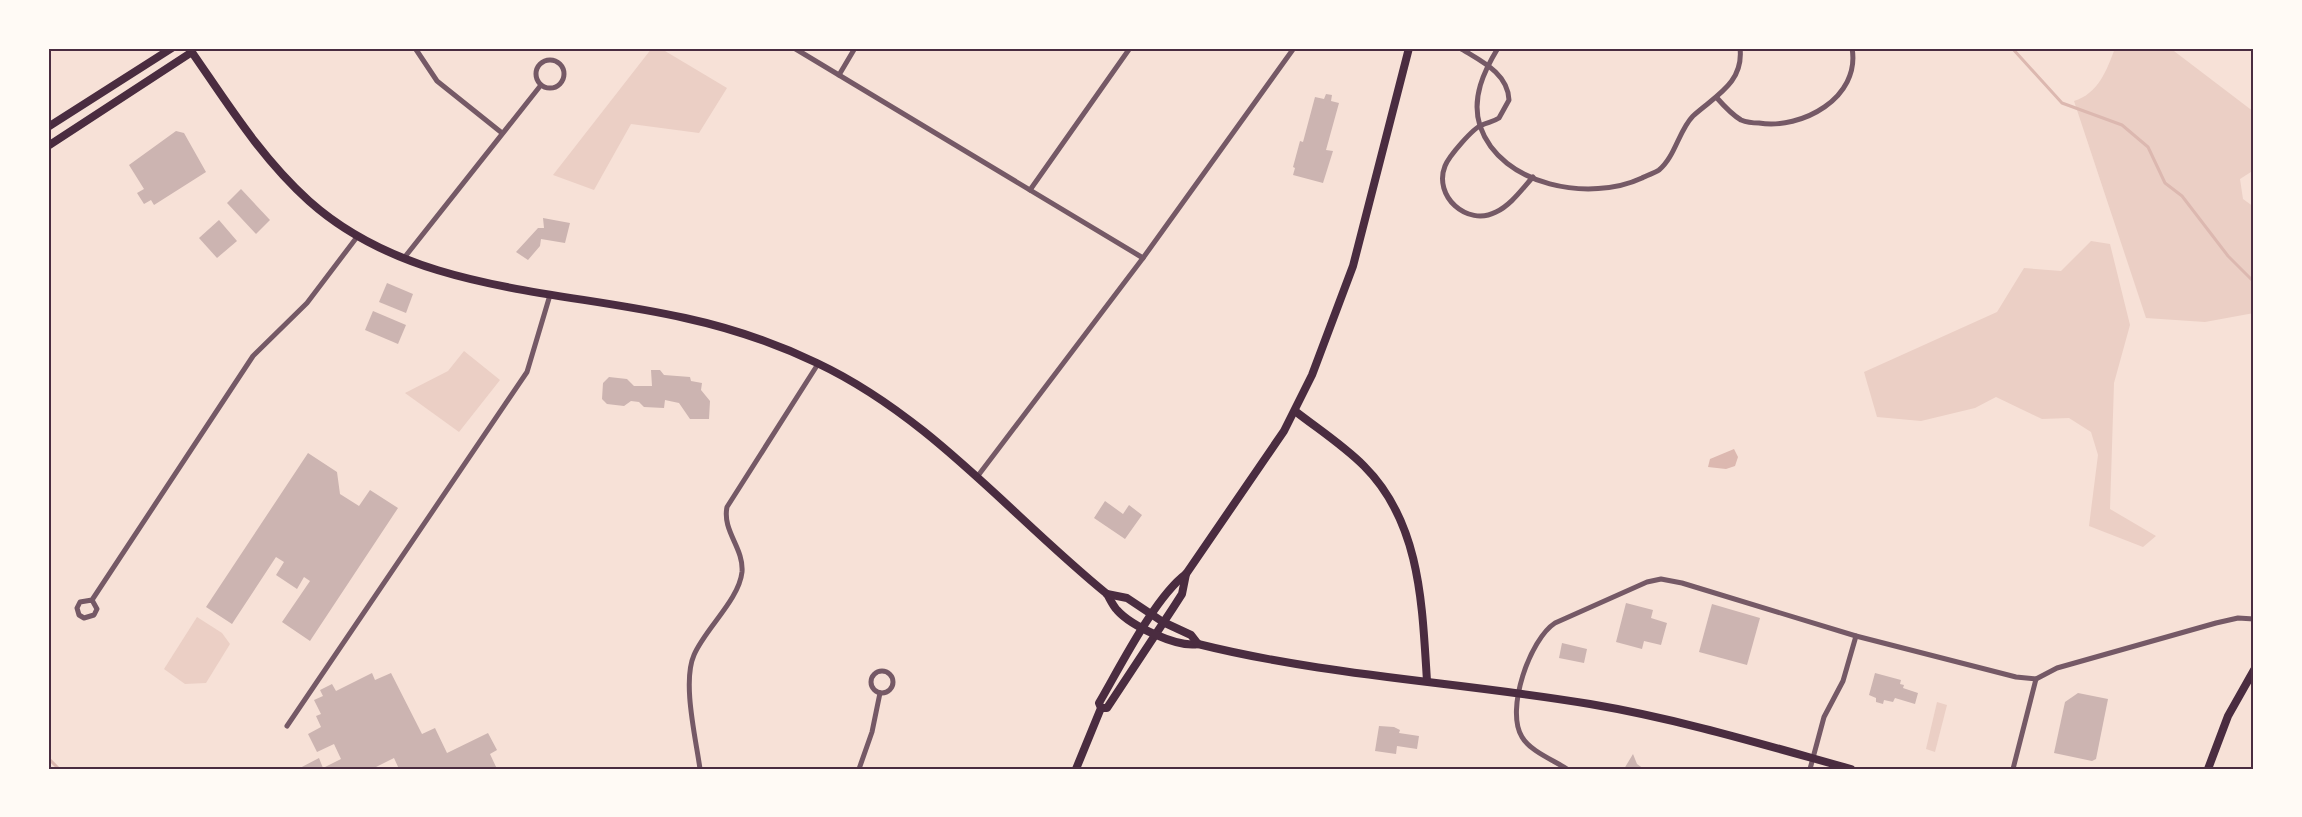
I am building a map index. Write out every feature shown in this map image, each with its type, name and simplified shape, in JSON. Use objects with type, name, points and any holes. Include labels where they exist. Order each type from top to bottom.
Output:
[{"type":"main road","points":[[48,127],[172,48]]},
{"type":"main road","points":[[1076,769],[1101,708],[1099,703],[1144,628],[1172,585],[1186,574],[1295,411],[1344,293],[1368,210],[1409,48]]},
{"type":"main road","points":[[48,146],[193,49],[268,159],[310,202],[357,237],[404,258],[444,272],[550,295],[683,317],[722,327],[818,364],[885,403],[941,444],[1107,594],[1117,610],[1155,633],[1186,646],[1198,644],[1295,664],[1589,704],[1673,720],[1851,769]]},
{"type":"main road","points":[[1295,411],[1364,465],[1385,490],[1401,516],[1416,568],[1427,681]]},
{"type":"main road","points":[[1101,708],[1107,708],[1182,594],[1186,574]]},
{"type":"main road","points":[[1107,594],[1127,598],[1163,622],[1191,635],[1198,644]]},
{"type":"main road","points":[[2208,769],[2228,716],[2254,670]]},
{"type":"street","points":[[415,48],[437,81],[502,133]]},
{"type":"street","points":[[794,48],[1143,258]]},
{"type":"street","points":[[839,75],[855,48]]},
{"type":"street","points":[[1030,190],[1130,48]]},
{"type":"street","points":[[977,477],[1143,258],[1294,48]]},
{"type":"street","points":[[1460,48],[1504,80],[1509,100],[1499,118],[1480,125],[1452,154],[1445,167],[1444,188],[1454,206],[1473,215],[1494,214],[1504,208],[1533,177]]},
{"type":"street","points":[[1498,48],[1487,66],[1478,96],[1480,125],[1486,138],[1500,154],[1533,177],[1582,189],[1607,189],[1630,183],[1660,170],[1692,117],[1717,98],[1734,78],[1740,48]]},
{"type":"street","points":[[1717,98],[1743,121],[1779,125],[1796,122],[1824,108],[1837,94],[1848,79],[1852,64],[1852,48]]},
{"type":"street","points":[[549,60],[557,62],[563,69],[561,82],[554,87],[541,85],[537,77],[538,68],[549,60]]},
{"type":"street","points":[[404,258],[541,85]]},
{"type":"street","points":[[92,600],[253,356],[307,303],[357,237]]},
{"type":"street","points":[[287,726],[527,372],[550,295]]},
{"type":"street","points":[[700,769],[690,666],[698,647],[735,592],[742,573],[738,548],[726,523],[727,507],[818,364]]},
{"type":"street","points":[[1568,769],[1529,746],[1521,737],[1517,726],[1518,694],[1529,657],[1545,630],[1647,582],[1661,579],[1682,583],[1856,636],[2016,677],[2036,679],[2057,668],[2216,623],[2238,618],[2254,619]]},
{"type":"street","points":[[1810,769],[1824,717],[1840,688],[1856,636]]},
{"type":"street","points":[[859,769],[872,732],[880,693],[871,681],[873,674],[887,672],[893,685],[888,692],[880,693]]},
{"type":"street","points":[[2013,769],[2036,679]]},
{"type":"shaded area","points":[[652,48],[660,48],[727,88],[699,133],[631,124],[594,190],[553,175]]},
{"type":"shaded area","points":[[2115,48],[2170,48],[2254,112],[2254,170],[2240,179],[2243,199],[2254,207],[2254,313],[2205,322],[2146,318],[2074,101],[2082,98],[2095,87],[2105,73]]},
{"type":"shaded area","points":[[2091,241],[2110,244],[2130,325],[2114,383],[2110,509],[2156,536],[2143,547],[2089,526],[2098,455],[2091,432],[2069,418],[2042,419],[1996,397],[1975,408],[1921,421],[1877,417],[1864,372],[1997,312],[2024,268],[2061,271]]},
{"type":"shaded area","points":[[464,351],[500,380],[459,432],[405,393],[448,371]]},
{"type":"shaded area","points":[[1734,449],[1738,457],[1735,466],[1726,469],[1708,467],[1710,459]]},
{"type":"shaded area","points":[[197,617],[222,633],[230,644],[206,683],[185,684],[164,669]]},
{"type":"shaded area","points":[[1937,702],[1947,705],[1935,752],[1926,749]]},
{"type":"building","points":[[1326,94],[1332,95],[1331,101],[1339,103],[1326,150],[1333,151],[1323,183],[1293,175],[1295,168],[1293,167],[1300,141],[1303,142],[1315,97],[1324,99]]},
{"type":"building","points":[[176,131],[184,133],[206,172],[154,205],[151,200],[144,204],[137,193],[144,189],[129,165]]},
{"type":"building","points":[[241,189],[270,220],[256,234],[227,203]]},
{"type":"building","points":[[543,218],[570,223],[565,243],[541,239],[540,246],[528,260],[516,252],[538,228],[544,228]]},
{"type":"building","points":[[219,220],[237,241],[217,258],[199,238]]},
{"type":"building","points":[[387,283],[413,294],[406,313],[379,302]]},
{"type":"building","points":[[373,311],[406,325],[398,344],[365,330]]},
{"type":"building","points":[[651,370],[660,370],[664,375],[690,377],[691,381],[702,383],[701,390],[710,401],[709,419],[690,419],[679,403],[665,400],[664,408],[644,407],[639,402],[631,401],[624,406],[607,404],[602,399],[603,383],[609,377],[627,379],[634,386],[652,386]]},
{"type":"building","points":[[308,453],[337,472],[340,494],[359,506],[370,490],[398,508],[310,641],[282,622],[310,581],[304,577],[297,589],[276,575],[284,562],[276,557],[232,624],[206,607]]},
{"type":"building","points":[[1105,501],[1123,514],[1129,505],[1142,515],[1125,539],[1094,518]]},
{"type":"building","points":[[1626,603],[1653,610],[1651,618],[1667,623],[1661,645],[1644,641],[1642,649],[1616,642]]},
{"type":"building","points":[[1712,604],[1760,618],[1747,665],[1699,652]]},
{"type":"building","points":[[1562,643],[1587,649],[1584,663],[1559,658]]},
{"type":"building","points":[[372,673],[375,680],[391,673],[422,734],[435,728],[447,753],[488,733],[497,750],[490,754],[497,769],[399,769],[394,758],[372,769],[298,769],[319,758],[323,768],[341,759],[334,744],[317,752],[308,734],[321,727],[316,716],[321,714],[314,700],[323,696],[320,690],[332,684],[336,691]]},
{"type":"building","points":[[1875,673],[1901,680],[1900,684],[1904,685],[1903,688],[1918,693],[1915,704],[1895,698],[1893,702],[1884,700],[1883,704],[1876,702],[1876,698],[1869,695]]},
{"type":"building","points":[[2078,693],[2108,699],[2096,759],[2092,761],[2054,753],[2065,702]]},
{"type":"building","points":[[1379,726],[1394,727],[1400,730],[1399,733],[1419,736],[1417,749],[1397,746],[1396,754],[1375,751]]},
{"type":"building","points":[[1633,754],[1637,764],[1644,769],[1624,769]]},
{"type":"waterway","points":[[2012,48],[2062,103],[2122,125],[2148,147],[2165,183],[2182,196],[2228,256],[2254,282]]},
{"type":"waterway","points":[[48,758],[59,769]]}]
